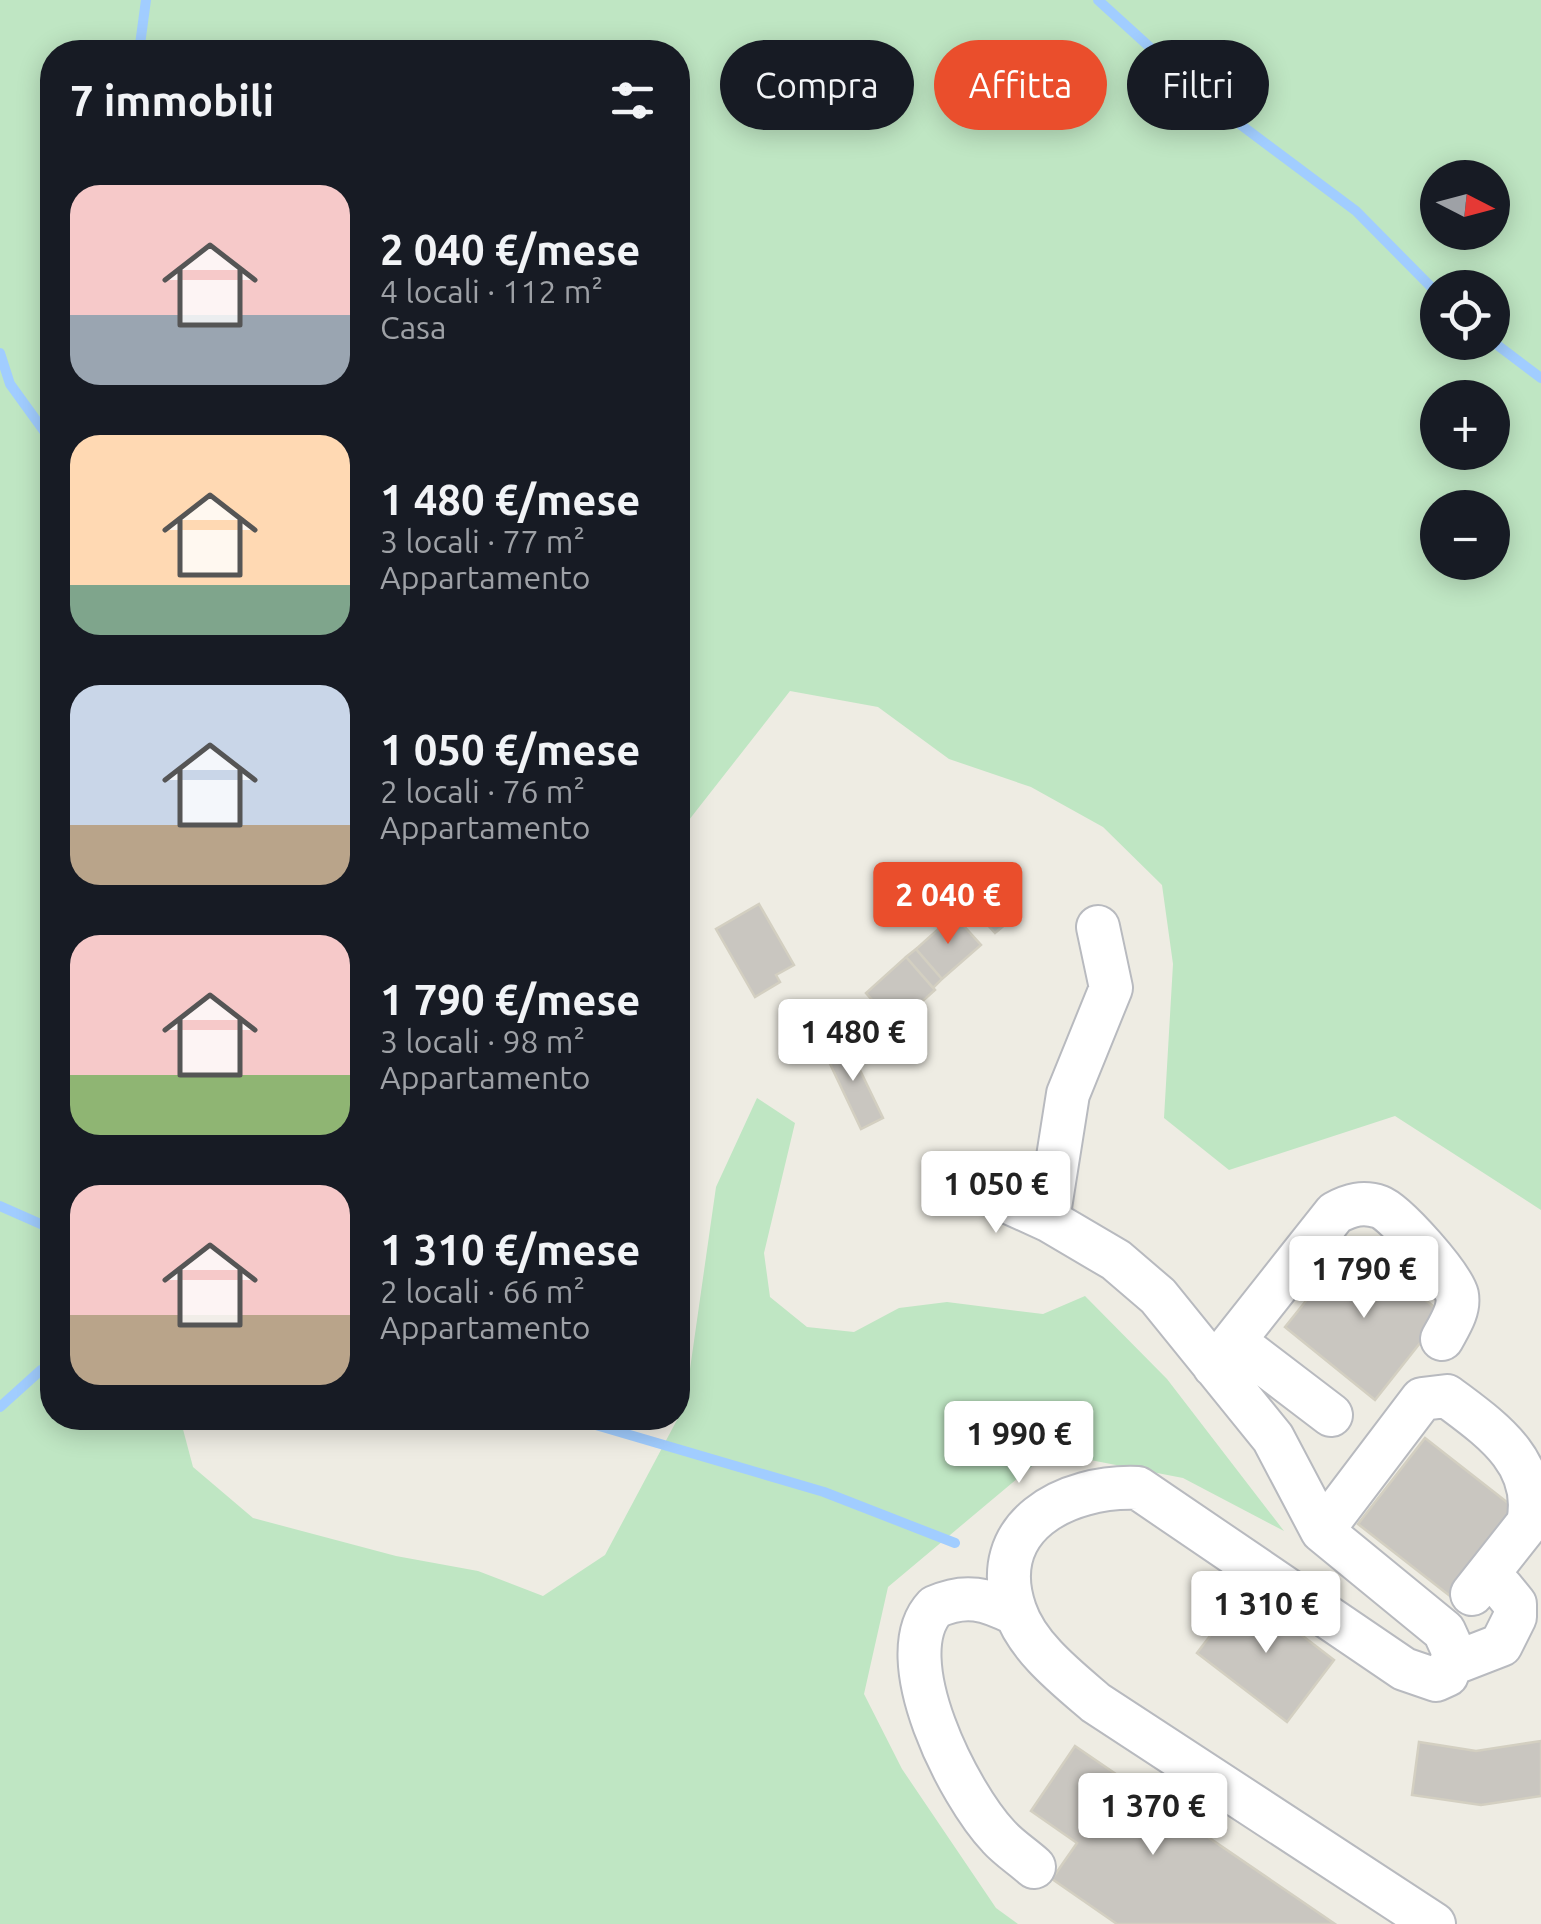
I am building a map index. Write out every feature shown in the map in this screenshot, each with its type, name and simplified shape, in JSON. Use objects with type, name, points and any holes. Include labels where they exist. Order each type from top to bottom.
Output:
[{"type":"street","points":[[1048,1220],[1068,1094],[1111,988],[1098,927]]},
{"type":"street","points":[[974,1186],[1048,1220],[1116,1260],[1224,1354],[1331,1415]]},
{"type":"street","points":[[1224,1354],[1335,1213],[1364,1204],[1392,1213],[1457,1294],[1456,1309],[1442,1338]]},
{"type":"street","points":[[1224,1354],[1322,1531],[1444,1631],[1452,1642],[1452,1664],[1447,1675],[1436,1680],[1404,1669],[1138,1488],[1086,1492],[1051,1506],[1022,1529],[1012,1556],[1010,1588],[1016,1614],[1054,1666],[1096,1703],[1434,1924]]},
{"type":"street","points":[[1322,1531],[1422,1399],[1446,1396],[1510,1442],[1529,1466],[1532,1513],[1487,1591],[1516,1604],[1501,1645],[1452,1664]]},
{"type":"street","points":[[1016,1614],[988,1599],[967,1597],[935,1607],[922,1631],[919,1672],[928,1708],[965,1789],[998,1836],[1034,1867]]},
{"type":"green space","points":[[0,0],[1541,0],[1541,1210],[1395,1116],[1229,1170],[1164,1118],[1173,964],[1162,885],[1103,827],[1031,787],[949,759],[878,707],[790,691],[690,819],[690,40],[40,40],[40,1430],[183,1430],[193,1467],[253,1518],[396,1556],[478,1571],[543,1596],[605,1555],[672,1430],[690,1430],[690,1369],[716,1187],[757,1098],[795,1123],[764,1253],[770,1297],[807,1327],[854,1332],[899,1308],[947,1302],[1043,1314],[1085,1296],[1167,1379],[1284,1531],[1183,1478],[1049,1452],[888,1587],[864,1694],[902,1769],[996,1908],[1018,1924],[0,1924]]},
{"type":"building","points":[[996,896],[1014,917],[995,933],[976,912]]},
{"type":"building","points":[[759,904],[794,965],[776,975],[780,982],[755,997],[716,929]]},
{"type":"building","points":[[954,915],[981,945],[942,979],[916,949]]},
{"type":"building","points":[[916,949],[942,979],[933,988],[906,957]]},
{"type":"building","points":[[906,957],[935,990],[895,1026],[866,993]]},
{"type":"building","points":[[845,1039],[883,1118],[861,1129],[823,1049]]},
{"type":"building","points":[[1353,1242],[1443,1314],[1375,1400],[1285,1327]]},
{"type":"building","points":[[1425,1438],[1517,1510],[1450,1596],[1358,1524]]},
{"type":"building","points":[[1244,1591],[1334,1660],[1287,1722],[1197,1653]]},
{"type":"building","points":[[1541,1741],[1541,1796],[1481,1805],[1412,1795],[1419,1742],[1476,1751]]},
{"type":"building","points":[[1075,1746],[1335,1924],[1117,1924],[1052,1879],[1077,1843],[1031,1811]]},
{"type":"waterway","points":[[141,40],[146,0]]},
{"type":"waterway","points":[[1098,0],[1209,101],[1356,211],[1420,276]]},
{"type":"waterway","points":[[0,353],[10,384],[40,425]]},
{"type":"waterway","points":[[1510,355],[1541,378]]},
{"type":"waterway","points":[[0,1206],[40,1224]]},
{"type":"waterway","points":[[0,1407],[40,1371]]},
{"type":"waterway","points":[[613,1430],[824,1492],[955,1543]]}]
